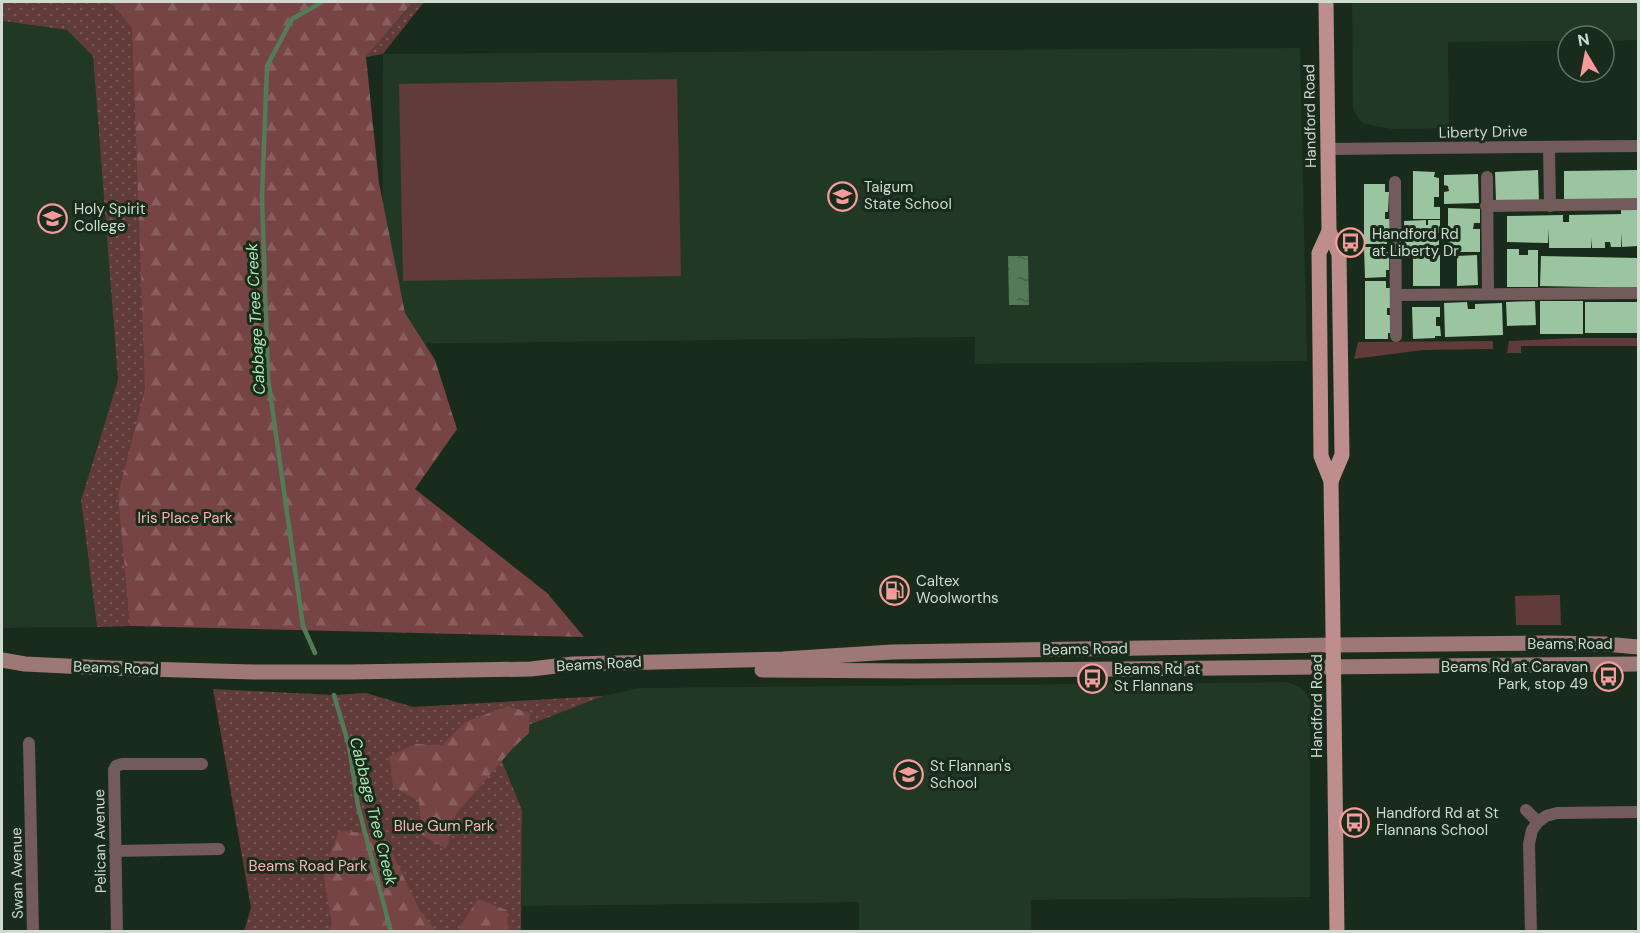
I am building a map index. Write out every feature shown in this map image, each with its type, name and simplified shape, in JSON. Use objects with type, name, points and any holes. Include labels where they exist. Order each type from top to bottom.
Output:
[{"type":"main road","name":"Handford Road","points":[[1326,2],[1329,231],[1319,253],[1320,375],[1321,456],[1331,481],[1337,932]]},
{"type":"main road","name":"Beams Road","points":[[2,660],[25,664],[253,672],[531,669],[573,664],[771,660],[892,652],[1580,643],[1638,647]]},
{"type":"main road","name":"Beams Road","points":[[2,667],[25,664]]},
{"type":"main road","name":"Beams Road","points":[[531,669],[572,673],[757,669],[917,671],[1638,664]]},
{"type":"street","name":"Liberty Drive","points":[[1328,149],[1638,146]]},
{"type":"street","points":[[1550,147],[1550,206]]},
{"type":"street","points":[[1487,177],[1488,293]]},
{"type":"street","points":[[1395,182],[1396,336]]},
{"type":"street","points":[[1486,206],[1638,204]]},
{"type":"street","points":[[1396,295],[1638,293]]},
{"type":"street","name":"Swan Avenue","points":[[29,743],[33,932]]},
{"type":"street","name":"Pelican Avenue","points":[[117,932],[114,770],[116,765],[202,764]]},
{"type":"street","points":[[1526,810],[1538,822]]},
{"type":"street","points":[[1532,932],[1529,844],[1532,830],[1538,822],[1546,816],[1557,813],[1638,812]]},
{"type":"street","points":[[115,851],[219,849]]},
{"type":"shaded area","points":[[1352,2],[1638,2],[1638,40],[1616,41],[1616,24],[1556,24],[1556,41],[1448,42],[1449,128],[1392,129],[1365,124],[1359,120],[1353,109]]},
{"type":"shaded area","name":"Holy Spirit College","points":[[2,21],[67,30],[93,56],[118,380],[81,500],[97,627],[2,628]]},
{"type":"shaded area","name":"Taigum State School","points":[[1300,48],[1307,361],[975,364],[975,337],[382,344],[383,54]]},
{"type":"shaded area","name":"St Flannan's School","points":[[1288,682],[1303,689],[1310,700],[1310,897],[1031,900],[1031,932],[859,931],[859,902],[522,906],[522,810],[493,739],[603,696],[639,688]]},
{"type":"green space","name":"Iris Place Park","points":[[2,2],[322,2],[130,626],[97,627],[81,500],[118,380],[93,56],[67,30],[2,21]]},
{"type":"green space","points":[[111,2],[413,2],[366,57],[379,183],[405,313],[435,360],[457,429],[415,489],[547,593],[584,637],[130,626],[118,495],[145,389],[132,28]]},
{"type":"green space","points":[[413,2],[424,2],[383,54],[366,57]]},
{"type":"green space","points":[[677,79],[681,276],[403,281],[399,84]]},
{"type":"green space","points":[[1638,338],[1638,346],[1521,346],[1521,353],[1507,353],[1509,341]]},
{"type":"green space","points":[[1493,341],[1493,349],[1423,350],[1354,359],[1358,342]]},
{"type":"green space","points":[[1560,595],[1561,625],[1516,625],[1515,596]]},
{"type":"green space","points":[[213,689],[334,695],[366,693],[413,707],[603,696],[493,739],[522,810],[521,931],[244,931],[251,908]]},
{"type":"green space","name":"Blue Gum Park","points":[[508,706],[530,713],[529,733],[513,748],[456,814],[446,849],[422,835],[419,801],[393,787],[389,756],[415,744],[442,745],[465,722]]},
{"type":"green space","points":[[339,831],[383,834],[420,911],[436,931],[329,931],[332,924],[323,872]]},
{"type":"green space","points":[[478,899],[507,910],[508,931],[459,931]]},
{"type":"water","points":[[1008,256],[1028,256],[1029,305],[1009,305]]},
{"type":"building","points":[[1538,170],[1539,201],[1496,202],[1495,172]]},
{"type":"building","points":[[1638,170],[1638,200],[1564,202],[1564,171]]},
{"type":"building","points":[[1413,171],[1435,172],[1434,177],[1439,178],[1439,197],[1434,197],[1434,207],[1440,207],[1440,219],[1413,219]]},
{"type":"building","points":[[1478,174],[1479,203],[1444,204],[1444,192],[1449,191],[1448,186],[1444,185],[1444,175]]},
{"type":"building","points":[[1364,184],[1385,184],[1385,192],[1389,192],[1388,212],[1385,212],[1385,219],[1390,219],[1390,237],[1387,237],[1387,244],[1364,244]]},
{"type":"building","points":[[1448,208],[1480,209],[1480,223],[1474,223],[1473,229],[1480,229],[1480,252],[1448,252]]},
{"type":"building","points":[[1621,208],[1638,208],[1638,246],[1622,247],[1622,233],[1621,247],[1611,247],[1610,242],[1605,242],[1605,248],[1592,248],[1591,238],[1591,248],[1549,248],[1549,229],[1548,243],[1507,242],[1507,216],[1563,215],[1563,222],[1569,222],[1569,215],[1621,214]]},
{"type":"building","points":[[1426,220],[1426,225],[1428,225],[1428,220],[1440,220],[1440,233],[1432,233],[1433,239],[1439,240],[1439,252],[1405,253],[1404,221]]},
{"type":"building","points":[[1364,247],[1386,247],[1386,252],[1389,252],[1389,270],[1386,270],[1386,277],[1365,278]]},
{"type":"building","points":[[1507,249],[1519,249],[1519,255],[1528,255],[1528,250],[1538,250],[1538,287],[1507,287]]},
{"type":"building","points":[[1413,255],[1440,255],[1440,286],[1413,286]]},
{"type":"building","points":[[1477,255],[1478,285],[1457,286],[1457,256]]},
{"type":"building","points":[[1541,256],[1638,258],[1638,288],[1540,286]]},
{"type":"building","points":[[1365,281],[1386,281],[1386,288],[1391,288],[1391,308],[1387,308],[1387,315],[1391,315],[1391,333],[1388,333],[1388,339],[1365,339]]},
{"type":"building","points":[[1535,301],[1536,325],[1507,326],[1506,302]]},
{"type":"building","points":[[1540,301],[1583,301],[1583,334],[1540,334]]},
{"type":"building","points":[[1467,302],[1468,309],[1475,309],[1475,304],[1502,303],[1503,335],[1445,337],[1444,303]]},
{"type":"building","points":[[1585,302],[1638,302],[1638,333],[1585,333]]},
{"type":"building","points":[[1412,307],[1440,307],[1440,317],[1436,317],[1436,326],[1440,326],[1441,336],[1413,339]]},
{"type":"waterway","name":"Cabbage Tree Creek","points":[[315,653],[303,626],[268,378],[262,197],[267,66],[292,19],[322,2]]},
{"type":"waterway","name":"Cabbage Tree Creek","points":[[334,695],[349,746],[358,806],[391,932]]},
{"type":"place","name":"Taigum State School","points":[[843,196]]},
{"type":"place","name":"Holy Spirit College","points":[[53,218]]},
{"type":"place","name":"Handford Rd at Liberty Dr","points":[[1351,243]]},
{"type":"place","name":"Caltex Woolworths","points":[[895,590]]},
{"type":"place","name":"Beams Rd at Caravan Park, stop 49","points":[[1609,676]]},
{"type":"place","name":"Beams Rd at St Flannans","points":[[1093,678]]},
{"type":"place","name":"St Flannan's School","points":[[909,775]]},
{"type":"place","name":"Handford Rd at St Flannans School","points":[[1355,822]]},
{"type":"park label","name":"Beams Road Park","points":[[308,866]]}]
